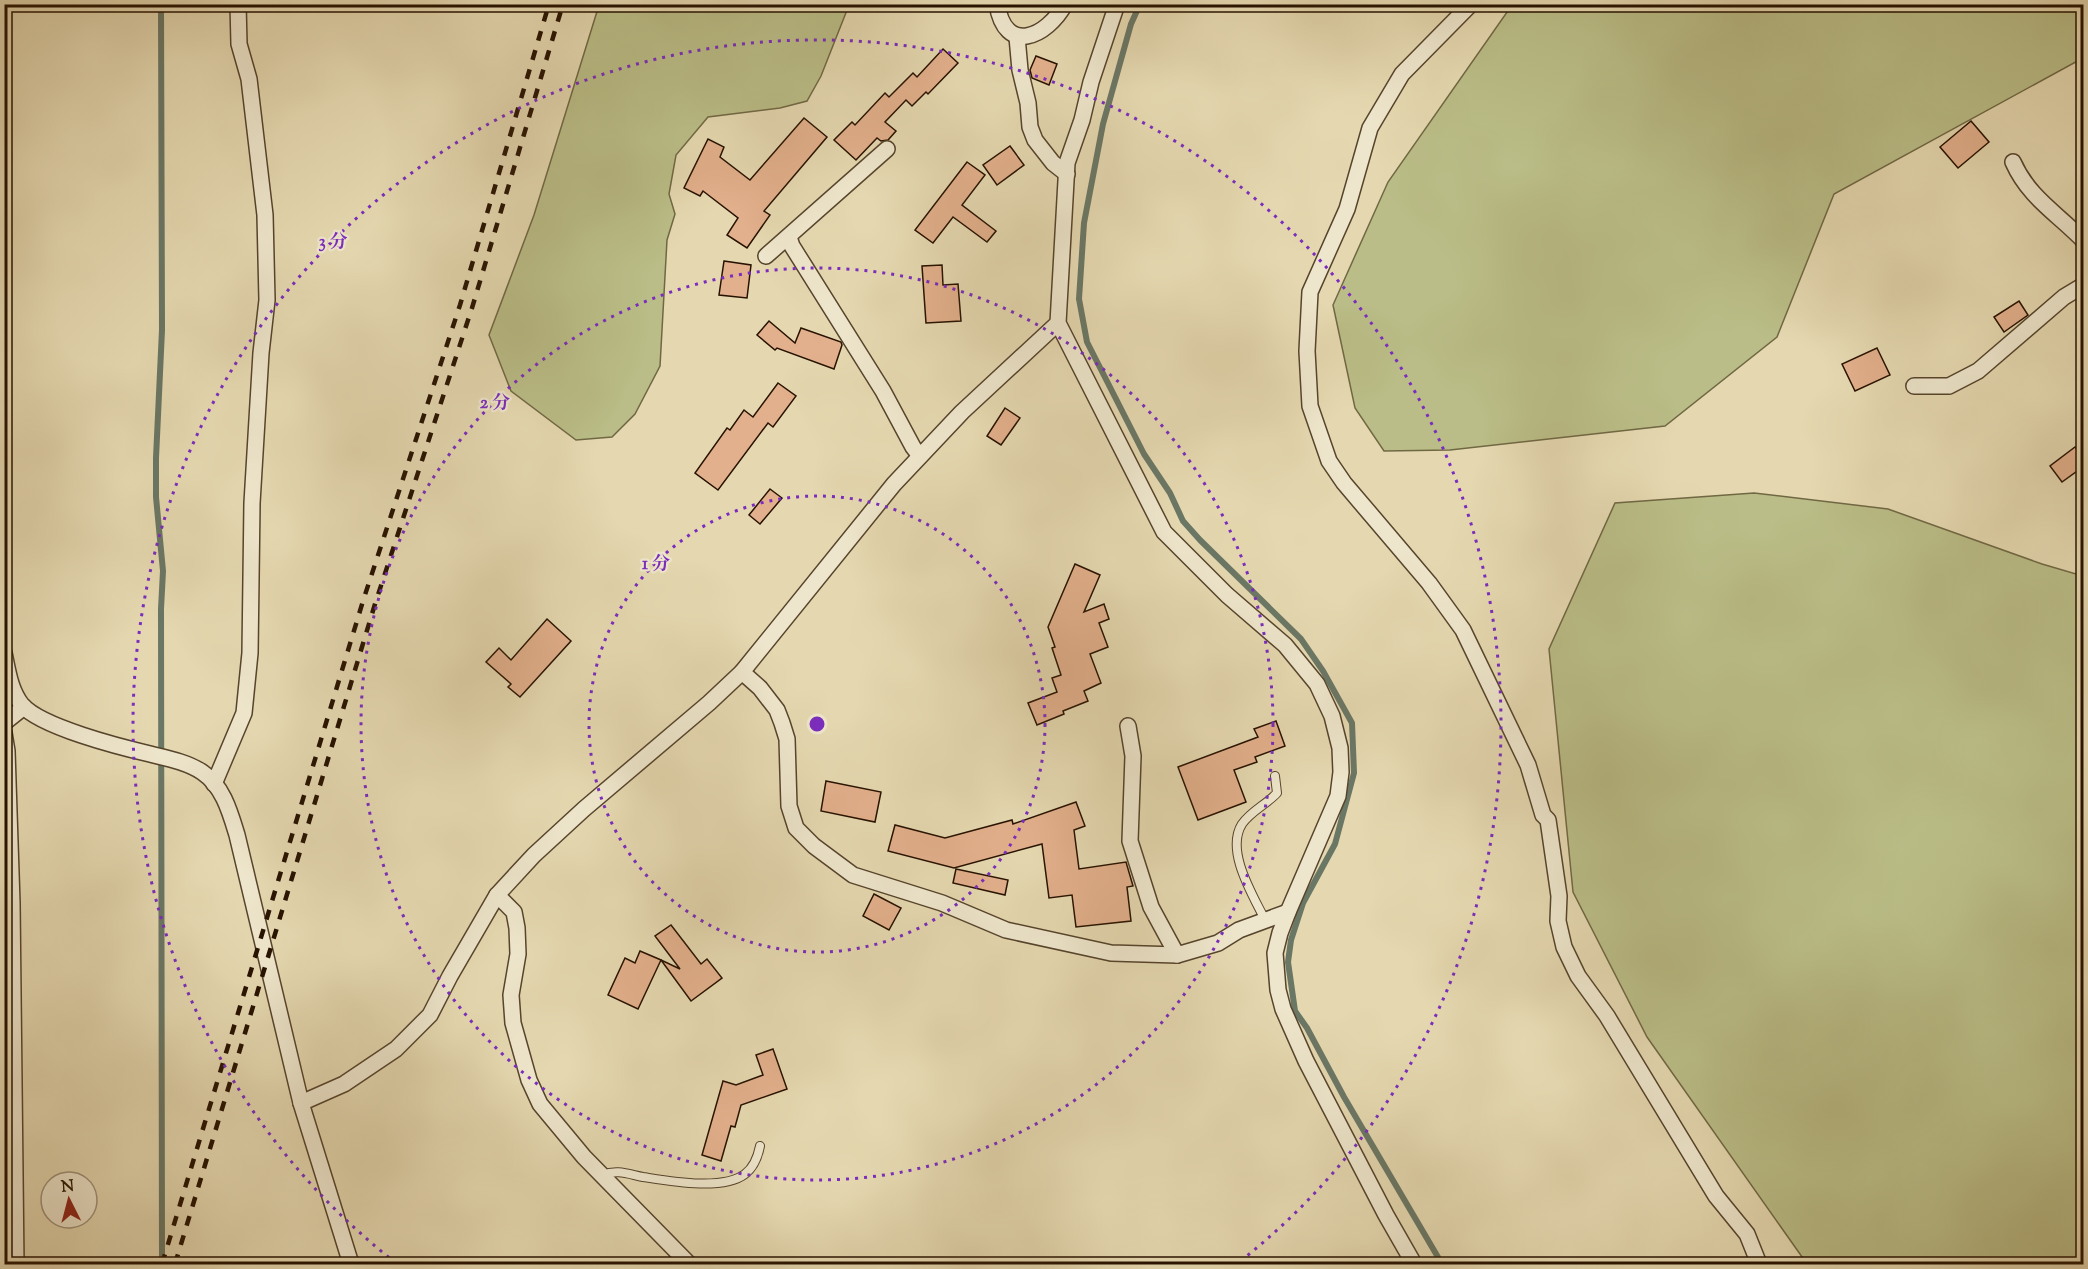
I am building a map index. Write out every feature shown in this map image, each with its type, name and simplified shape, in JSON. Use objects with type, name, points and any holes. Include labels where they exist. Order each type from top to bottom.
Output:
[{"type":"street","points":[[214,784],[244,713],[250,653],[252,503],[261,353],[267,300],[265,215],[249,79],[239,44],[238,4]]},
{"type":"street","points":[[997,4],[1003,23],[1013,35],[1022,38],[1035,33],[1058,18],[1065,4]]},
{"type":"street","points":[[1118,4],[1091,82],[1068,163],[1058,323],[1164,532],[1227,595],[1285,645],[1317,684],[1332,716],[1340,748],[1341,772],[1338,796],[1287,912],[1275,953],[1278,990],[1283,1009],[1311,1071],[1414,1264]]},
{"type":"street","points":[[1471,4],[1402,74],[1370,128],[1347,209],[1311,292],[1307,351],[1310,406],[1329,462],[1344,483],[1430,583],[1463,630],[1528,765],[1543,815],[1548,820],[1559,896],[1558,921],[1564,947],[1578,976],[1607,1016],[1716,1196],[1747,1234],[1759,1264]]},
{"type":"street","points":[[1017,37],[1030,127],[1035,140],[1053,163],[1067,174]]},
{"type":"street","points":[[765,256],[887,149]]},
{"type":"street","points":[[2013,162],[2020,178],[2040,202],[2084,241]]},
{"type":"street","points":[[789,237],[792,246],[883,391],[920,456]]},
{"type":"street","points":[[1914,386],[1949,386],[1978,371],[2064,297],[2084,285]]},
{"type":"street","points":[[301,1103],[344,1084],[387,1054],[430,1015],[497,894],[534,855],[584,809],[709,703],[742,672],[894,484],[962,412],[1058,323]]},
{"type":"street","points":[[4,653],[10,683],[24,707],[50,722],[81,735],[176,761],[202,772],[223,796],[237,835],[301,1103],[351,1264]]},
{"type":"street","points":[[742,672],[760,688],[771,702],[782,723],[787,739],[789,806],[796,828],[814,846],[853,875],[942,903],[1006,930],[1111,953],[1177,955],[1218,943],[1239,930],[1287,912]]},
{"type":"street","points":[[4,723],[24,707]]},
{"type":"street","points":[[1128,726],[1133,756],[1130,841],[1151,907],[1177,955]]},
{"type":"street","points":[[4,733],[8,751],[12,903],[16,1264]]},
{"type":"street","points":[[497,894],[514,912],[518,954],[511,995],[513,1023],[529,1080],[540,1104],[584,1157],[689,1264]]},
{"type":"lane","points":[[1265,920],[1243,872],[1237,854],[1236,840],[1242,824],[1276,793],[1275,776]]},
{"type":"lane","points":[[602,1175],[616,1171],[691,1182],[738,1179],[746,1173],[758,1156],[760,1146]]},
{"type":"green space","points":[[599,5],[849,5],[821,76],[807,101],[780,108],[708,117],[676,155],[669,194],[675,214],[667,240],[660,366],[635,414],[612,437],[576,440],[511,391],[489,335],[534,215]]},
{"type":"green space","points":[[1512,5],[2083,5],[2083,58],[1834,194],[1777,337],[1665,426],[1450,450],[1384,451],[1355,408],[1333,305],[1388,182]]},
{"type":"green space","points":[[1754,493],[1888,509],[2042,564],[2083,576],[2083,1264],[1807,1264],[1647,1037],[1573,892],[1549,649],[1615,503]]},
{"type":"building","points":[[943,49],[958,63],[928,94],[926,92],[912,106],[906,100],[885,122],[896,131],[888,140],[881,141],[877,138],[856,160],[834,140],[852,122],[855,125],[885,93],[889,97],[913,73],[917,77]]},
{"type":"building","points":[[1036,56],[1057,64],[1049,85],[1032,78],[1030,70]]},
{"type":"building","points":[[804,118],[827,137],[764,211],[770,215],[747,248],[727,235],[738,218],[703,191],[700,196],[684,188],[708,139],[724,147],[720,157],[750,180]]},
{"type":"building","points":[[1971,121],[1989,142],[1958,168],[1940,147]]},
{"type":"building","points":[[1010,146],[1024,165],[997,185],[983,165]]},
{"type":"building","points":[[967,162],[985,175],[962,205],[996,231],[987,242],[953,217],[933,243],[915,230]]},
{"type":"building","points":[[724,261],[751,265],[747,298],[719,295]]},
{"type":"building","points":[[942,265],[943,285],[958,284],[961,321],[926,323],[922,266]]},
{"type":"building","points":[[2019,301],[2028,315],[2004,332],[1994,317]]},
{"type":"building","points":[[769,321],[795,343],[801,328],[841,342],[834,369],[777,348],[775,350],[757,335]]},
{"type":"building","points":[[1877,348],[1890,375],[1855,391],[1842,364]]},
{"type":"building","points":[[778,383],[796,396],[773,427],[768,423],[718,490],[695,473],[727,428],[730,430],[744,410],[753,417]]},
{"type":"building","points":[[1005,408],[1020,418],[1001,445],[987,436]]},
{"type":"building","points":[[2075,447],[2084,458],[2084,466],[2062,482],[2050,466]]},
{"type":"building","points":[[770,489],[782,498],[760,524],[749,515]]},
{"type":"building","points":[[1075,564],[1100,575],[1084,612],[1104,604],[1109,619],[1099,623],[1108,647],[1090,654],[1101,683],[1084,691],[1088,701],[1037,725],[1028,703],[1057,692],[1052,678],[1061,675],[1048,627]]},
{"type":"building","points":[[547,619],[571,641],[520,697],[508,687],[511,684],[486,662],[499,648],[511,660]]},
{"type":"building","points":[[1276,721],[1285,746],[1255,757],[1257,762],[1234,770],[1246,802],[1198,820],[1178,767],[1258,737],[1254,729]]},
{"type":"building","points":[[826,781],[881,792],[875,822],[821,811]]},
{"type":"building","points":[[1076,802],[1085,826],[1074,830],[1079,869],[1126,862],[1133,886],[1127,887],[1131,921],[1076,927],[1072,895],[1049,898],[1042,844],[954,868],[888,851],[895,825],[945,838],[1012,820],[1013,824]]},
{"type":"building","points":[[956,869],[1008,880],[1005,895],[953,883]]},
{"type":"building","points":[[874,894],[901,908],[889,930],[863,916]]},
{"type":"building","points":[[671,925],[701,964],[707,959],[722,978],[691,1001],[661,960],[680,969],[655,936]]},
{"type":"building","points":[[640,951],[661,960],[638,1009],[608,995],[625,958],[635,963]]},
{"type":"building","points":[[773,1049],[787,1089],[741,1105],[735,1127],[731,1126],[721,1161],[702,1155],[723,1081],[736,1085],[763,1075],[756,1055]]},
{"type":"waterway","points":[[162,1264],[161,609],[163,571],[156,497],[156,458],[162,330],[161,9],[164,4]]},
{"type":"waterway","points":[[1140,4],[1131,24],[1103,124],[1084,223],[1079,299],[1087,342],[1144,454],[1170,493],[1183,521],[1301,639],[1323,671],[1352,723],[1354,773],[1335,844],[1303,903],[1291,940],[1288,962],[1295,1011],[1307,1028],[1344,1097],[1442,1264]]},
{"type":"railway","points":[[162,1264],[363,601],[460,305],[549,4]]},
{"type":"railway","points":[[175,1264],[375,604],[472,308],[563,4]]}]
